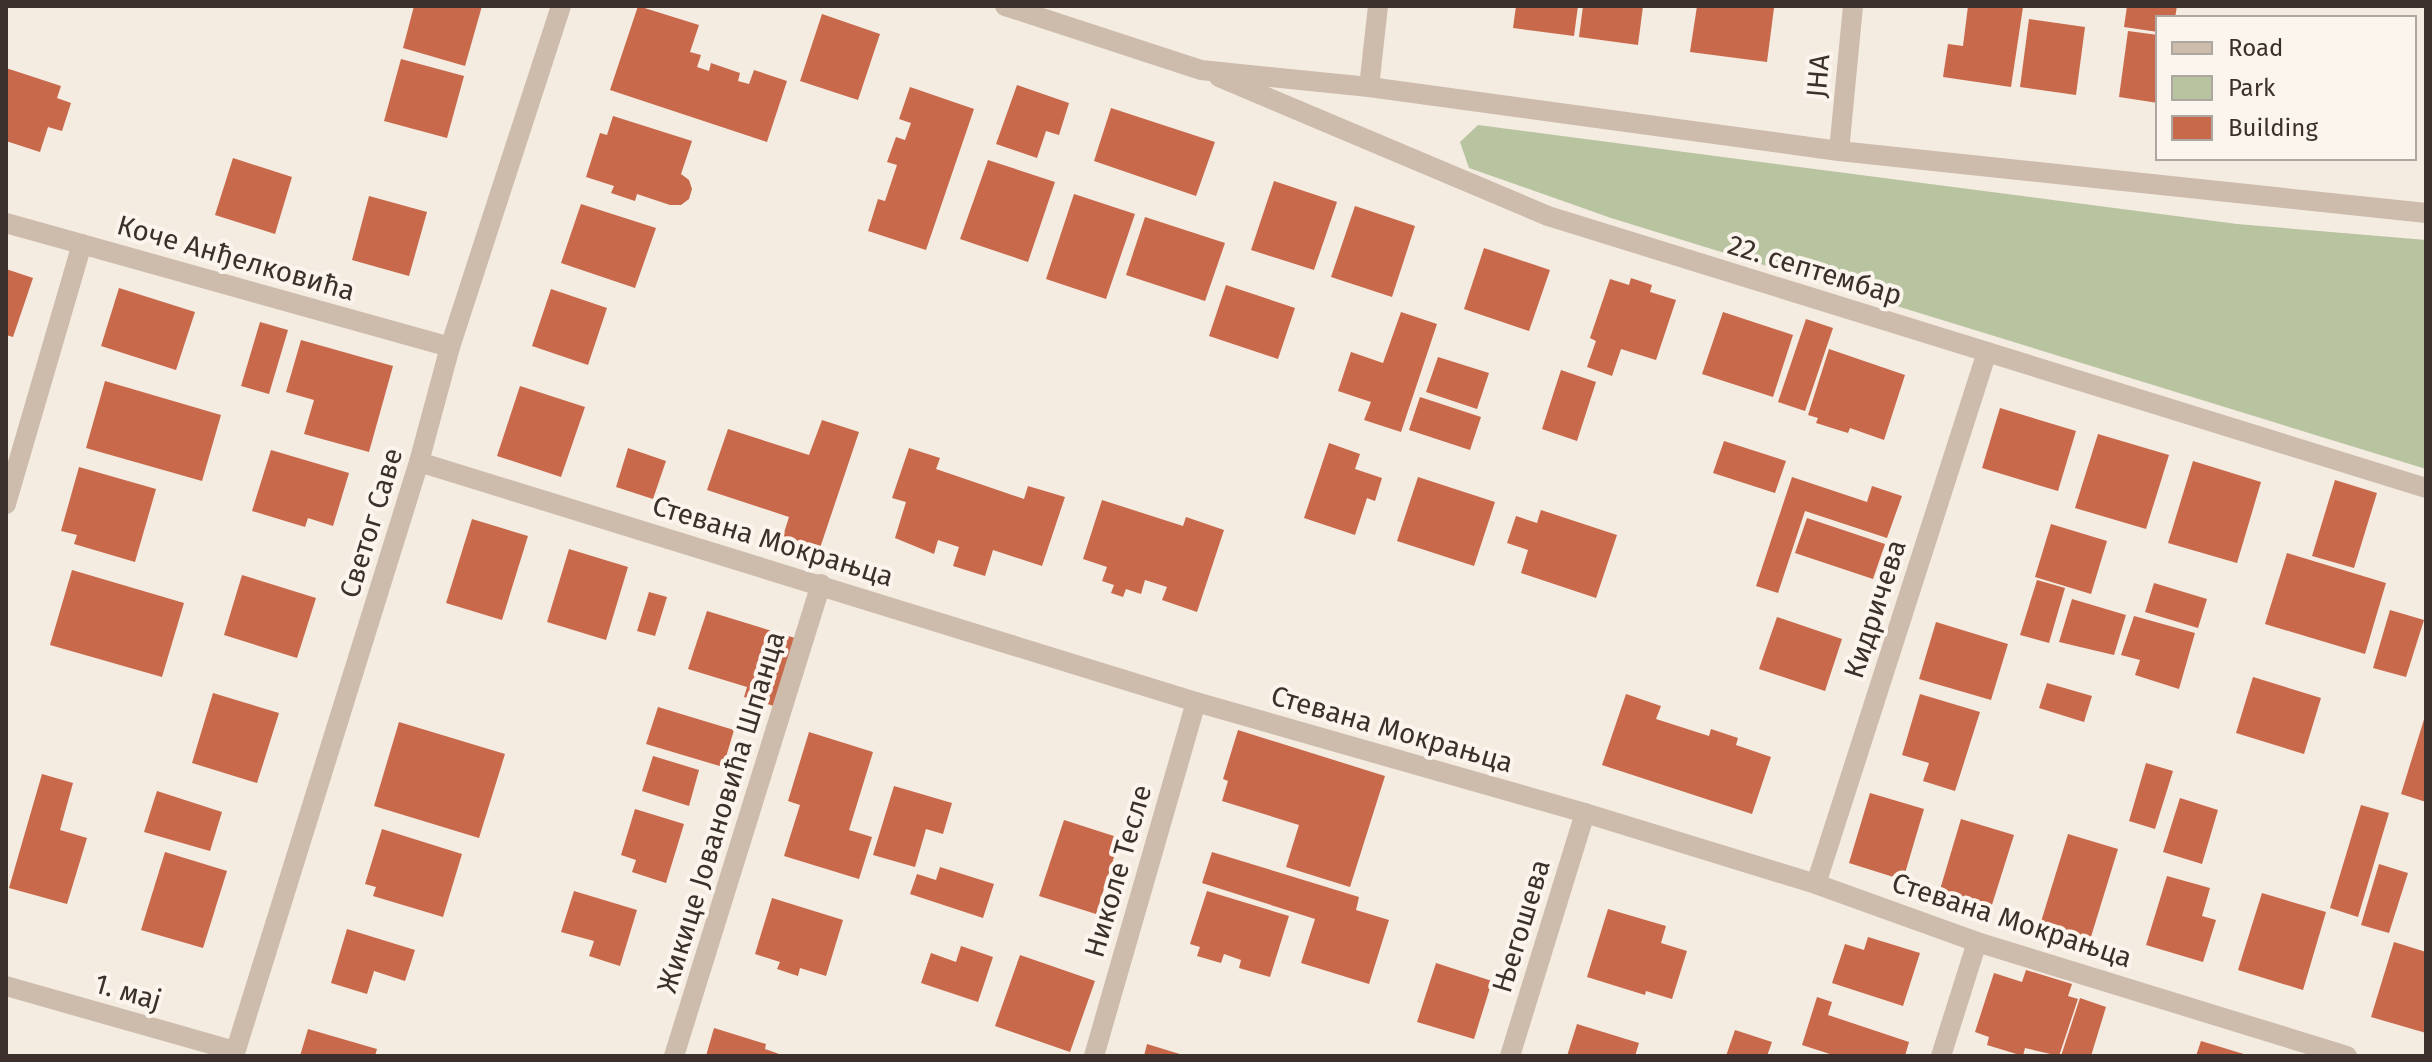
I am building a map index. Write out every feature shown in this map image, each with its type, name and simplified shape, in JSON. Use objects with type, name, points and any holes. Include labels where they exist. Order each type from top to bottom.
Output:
[{"type":"street","name":"Светог Саве","points":[[235,1054],[419,462],[450,347],[561,6]]},
{"type":"street","name":"22. септембар","points":[[1005,6],[1201,70],[1548,216],[2426,488]]},
{"type":"street","points":[[1369,87],[1378,6]]},
{"type":"street","name":"ЈНА","points":[[1839,151],[1853,6]]},
{"type":"street","name":"22. септембар","points":[[1201,70],[1369,87],[1839,151],[2426,213]]},
{"type":"street","name":"Коче Анђелковића","points":[[6,223],[450,347]]},
{"type":"street","points":[[6,504],[82,244]]},
{"type":"street","name":"Кидричева","points":[[1816,884],[1987,352]]},
{"type":"street","name":"Стевана Мокрањца","points":[[419,462],[1196,702],[1585,813],[1816,884],[1977,942],[2318,1052],[2347,1056]]},
{"type":"street","name":"Жикице Јовановића Шпанца","points":[[674,1056],[821,584]]},
{"type":"street","name":"Николе Тесле","points":[[1094,1056],[1196,702]]},
{"type":"street","name":"Његошева","points":[[1510,1056],[1585,813]]},
{"type":"street","points":[[1941,1056],[1977,942]]},
{"type":"street","name":"1. мај","points":[[6,986],[235,1054]]},
{"type":"green space","points":[[1478,125],[2237,224],[2426,240],[2426,469],[1611,218],[1469,168],[1460,142]]},
{"type":"building","points":[[414,6],[482,6],[465,66],[403,48]]},
{"type":"building","points":[[638,6],[699,25],[690,52],[701,55],[697,67],[709,71],[711,63],[740,73],[738,81],[749,84],[754,70],[787,81],[767,142],[610,90]]},
{"type":"building","points":[[1516,6],[1578,6],[1574,36],[1513,28]]},
{"type":"building","points":[[1583,6],[1643,6],[1638,45],[1579,37]]},
{"type":"building","points":[[1697,6],[1774,8],[1767,62],[1690,52]]},
{"type":"building","points":[[1968,6],[2023,7],[2011,87],[1943,77],[1948,44],[1963,46]]},
{"type":"building","points":[[2127,6],[2177,6],[2175,16],[2156,16],[2156,32],[2124,27]]},
{"type":"building","points":[[822,14],[880,34],[858,100],[800,81]]},
{"type":"building","points":[[2029,19],[2085,27],[2076,95],[2020,87]]},
{"type":"building","points":[[2128,31],[2156,35],[2156,103],[2119,97]]},
{"type":"building","points":[[401,59],[464,76],[447,138],[384,121]]},
{"type":"building","points":[[6,68],[61,86],[57,98],[71,103],[62,131],[48,127],[40,152],[6,141]]},
{"type":"building","points":[[1017,85],[1069,103],[1059,135],[1046,131],[1037,158],[996,144]]},
{"type":"building","points":[[910,87],[974,109],[926,250],[868,231],[878,199],[885,201],[897,165],[887,162],[896,137],[905,140],[911,123],[899,119]]},
{"type":"building","points":[[1111,108],[1215,142],[1196,196],[1094,161]]},
{"type":"building","points":[[613,116],[692,141],[681,174],[689,180],[692,189],[689,199],[681,205],[670,205],[637,194],[635,201],[611,193],[614,186],[586,177],[600,133],[607,135]]},
{"type":"building","points":[[233,158],[292,177],[275,234],[215,215]]},
{"type":"building","points":[[988,160],[1055,182],[1028,262],[960,239]]},
{"type":"building","points":[[1274,181],[1337,202],[1314,270],[1251,250]]},
{"type":"building","points":[[1074,194],[1135,214],[1106,299],[1046,279]]},
{"type":"building","points":[[369,196],[427,212],[409,276],[352,260]]},
{"type":"building","points":[[581,204],[656,228],[635,288],[561,263]]},
{"type":"building","points":[[1355,206],[1415,226],[1392,297],[1331,277]]},
{"type":"building","points":[[1145,217],[1225,243],[1205,301],[1126,275]]},
{"type":"building","points":[[1484,248],[1550,270],[1529,331],[1464,309]]},
{"type":"building","points":[[6,269],[33,278],[13,337],[6,335]]},
{"type":"building","points":[[1631,278],[1652,285],[1650,292],[1676,300],[1656,360],[1621,349],[1612,376],[1587,367],[1596,341],[1590,338],[1610,279],[1629,285]]},
{"type":"building","points":[[1226,285],[1295,308],[1278,359],[1209,336]]},
{"type":"building","points":[[119,288],[195,312],[176,370],[101,346]]},
{"type":"building","points":[[551,289],[607,308],[588,365],[532,346]]},
{"type":"building","points":[[1401,312],[1437,324],[1401,432],[1364,420],[1371,402],[1338,391],[1351,352],[1383,363]]},
{"type":"building","points":[[1723,312],[1793,335],[1773,397],[1702,374]]},
{"type":"building","points":[[1806,319],[1833,328],[1805,411],[1778,402]]},
{"type":"building","points":[[260,322],[288,330],[269,394],[241,386]]},
{"type":"building","points":[[301,340],[393,366],[369,452],[304,434],[314,400],[286,392]]},
{"type":"building","points":[[1829,349],[1905,375],[1884,440],[1850,428],[1848,433],[1816,423],[1818,418],[1808,415]]},
{"type":"building","points":[[1438,357],[1489,373],[1477,409],[1426,392]]},
{"type":"building","points":[[1561,370],[1596,382],[1577,441],[1542,429]]},
{"type":"building","points":[[105,381],[221,415],[202,481],[86,448]]},
{"type":"building","points":[[520,386],[585,407],[561,477],[497,456]]},
{"type":"building","points":[[1420,397],[1481,417],[1470,450],[1409,430]]},
{"type":"building","points":[[2000,408],[2076,431],[2058,491],[1982,468]]},
{"type":"building","points":[[822,420],[859,432],[820,548],[783,536],[789,517],[707,490],[728,429],[809,455]]},
{"type":"building","points":[[2098,434],[2169,455],[2146,529],[2075,508]]},
{"type":"building","points":[[1724,441],[1786,461],[1775,493],[1713,473]]},
{"type":"building","points":[[1329,443],[1360,454],[1355,469],[1382,478],[1375,501],[1367,498],[1355,535],[1304,518]]},
{"type":"building","points":[[628,448],[666,461],[653,499],[616,487]]},
{"type":"building","points":[[909,448],[940,458],[936,469],[1024,499],[1028,486],[1065,497],[1042,566],[993,550],[985,576],[953,566],[959,547],[938,540],[934,554],[895,538],[906,502],[892,498]]},
{"type":"building","points":[[271,450],[349,473],[333,526],[308,518],[305,527],[252,511]]},
{"type":"building","points":[[2193,461],[2261,482],[2237,563],[2168,543]]},
{"type":"building","points":[[79,467],[156,489],[135,562],[74,544],[77,535],[61,531]]},
{"type":"building","points":[[1418,477],[1495,502],[1474,566],[1397,541]]},
{"type":"building","points":[[1792,477],[1867,502],[1872,486],[1902,496],[1887,538],[1805,511],[1778,593],[1756,586]]},
{"type":"building","points":[[2335,480],[2377,493],[2354,568],[2312,556]]},
{"type":"building","points":[[1102,500],[1183,526],[1186,517],[1224,530],[1197,612],[1162,600],[1167,587],[1145,580],[1141,594],[1126,589],[1123,597],[1111,593],[1114,585],[1102,581],[1107,567],[1083,559]]},
{"type":"building","points":[[1541,510],[1617,535],[1596,598],[1521,573],[1528,550],[1507,543],[1516,516],[1537,523]]},
{"type":"building","points":[[1807,518],[1885,544],[1873,579],[1795,553]]},
{"type":"building","points":[[472,519],[528,536],[502,620],[446,603]]},
{"type":"building","points":[[2051,524],[2107,541],[2091,594],[2035,577]]},
{"type":"building","points":[[569,549],[628,567],[606,640],[547,622]]},
{"type":"building","points":[[2287,553],[2386,583],[2365,654],[2265,624]]},
{"type":"building","points":[[72,570],[184,603],[162,677],[50,645]]},
{"type":"building","points":[[242,575],[316,598],[297,658],[224,635]]},
{"type":"building","points":[[2037,580],[2065,588],[2049,643],[2020,635]]},
{"type":"building","points":[[2154,583],[2207,599],[2198,628],[2145,612]]},
{"type":"building","points":[[649,592],[667,597],[655,636],[637,631]]},
{"type":"building","points":[[2072,599],[2126,615],[2114,655],[2059,642]]},
{"type":"building","points":[[2390,610],[2424,620],[2406,677],[2373,668]]},
{"type":"building","points":[[707,611],[795,638],[774,706],[744,697],[747,687],[688,669]]},
{"type":"building","points":[[2134,616],[2195,633],[2179,689],[2135,675],[2140,660],[2121,655]]},
{"type":"building","points":[[1777,617],[1842,639],[1825,691],[1759,669]]},
{"type":"building","points":[[1936,622],[2008,644],[1991,700],[1919,679]]},
{"type":"building","points":[[2253,677],[2321,698],[2304,754],[2236,733]]},
{"type":"building","points":[[2047,683],[2092,696],[2084,722],[2039,708]]},
{"type":"building","points":[[213,693],[279,713],[257,783],[192,763]]},
{"type":"building","points":[[1626,694],[1661,706],[1656,719],[1709,736],[1711,729],[1738,738],[1736,745],[1771,757],[1752,814],[1602,765]]},
{"type":"building","points":[[1920,694],[1980,712],[1955,791],[1923,781],[1929,763],[1902,755]]},
{"type":"building","points":[[658,707],[734,730],[723,767],[646,744]]},
{"type":"building","points":[[2426,713],[2426,802],[2401,794]]},
{"type":"building","points":[[399,722],[505,754],[479,838],[374,806]]},
{"type":"building","points":[[1238,730],[1385,776],[1350,887],[1286,867],[1299,825],[1222,801],[1228,781],[1223,779]]},
{"type":"building","points":[[809,732],[873,752],[849,830],[872,837],[859,879],[784,856],[800,805],[788,801]]},
{"type":"building","points":[[653,756],[699,770],[689,806],[642,791]]},
{"type":"building","points":[[2146,763],[2173,771],[2155,829],[2129,821]]},
{"type":"building","points":[[42,774],[73,783],[60,830],[87,838],[67,904],[9,888]]},
{"type":"building","points":[[894,786],[952,803],[943,834],[926,829],[915,867],[873,855]]},
{"type":"building","points":[[157,791],[222,812],[210,851],[144,832]]},
{"type":"building","points":[[1870,793],[1924,809],[1903,880],[1849,863]]},
{"type":"building","points":[[2180,798],[2218,810],[2202,864],[2163,852]]},
{"type":"building","points":[[2361,805],[2389,813],[2358,917],[2330,908]]},
{"type":"building","points":[[635,809],[684,824],[666,883],[632,872],[636,860],[621,855]]},
{"type":"building","points":[[1961,819],[2014,835],[1991,908],[1939,893]]},
{"type":"building","points":[[1064,820],[1120,838],[1096,914],[1039,896]]},
{"type":"building","points":[[382,829],[462,854],[443,917],[373,896],[376,887],[365,884]]},
{"type":"building","points":[[2068,834],[2118,849],[2090,940],[2040,925]]},
{"type":"building","points":[[165,852],[227,871],[203,948],[141,930]]},
{"type":"building","points":[[1212,852],[1359,897],[1356,910],[1389,920],[1369,984],[1301,963],[1315,919],[1202,883]]},
{"type":"building","points":[[2379,864],[2408,873],[2389,933],[2361,925]]},
{"type":"building","points":[[940,867],[994,884],[983,918],[910,894],[917,874],[936,880]]},
{"type":"building","points":[[2167,876],[2210,888],[2202,916],[2216,920],[2203,962],[2146,945]]},
{"type":"building","points":[[574,891],[637,910],[620,966],[589,956],[594,941],[561,932]]},
{"type":"building","points":[[1207,891],[1289,916],[1270,977],[1239,968],[1241,960],[1224,954],[1221,963],[1197,956],[1200,947],[1190,944]]},
{"type":"building","points":[[2262,893],[2326,912],[2303,990],[2238,970]]},
{"type":"building","points":[[772,898],[843,920],[826,976],[800,968],[798,976],[777,969],[780,962],[755,954]]},
{"type":"building","points":[[1608,909],[1666,926],[1661,943],[1687,951],[1672,999],[1646,991],[1645,995],[1587,977]]},
{"type":"building","points":[[347,929],[415,950],[405,981],[374,971],[367,994],[331,983]]},
{"type":"building","points":[[1868,937],[1920,953],[1903,1006],[1832,983],[1845,944],[1864,950]]},
{"type":"building","points":[[2394,942],[2426,952],[2426,1033],[2371,1017]]},
{"type":"building","points":[[961,946],[993,957],[978,1002],[921,983],[931,953],[956,962]]},
{"type":"building","points":[[1020,955],[1095,981],[1070,1052],[995,1026]]},
{"type":"building","points":[[1436,963],[1492,981],[1474,1039],[1417,1022]]},
{"type":"building","points":[[2026,970],[2072,984],[2068,996],[2078,999],[2059,1056],[2025,1048],[2023,1056],[1987,1045],[1989,1037],[1975,1032],[1994,973],[2022,982]]},
{"type":"building","points":[[1817,997],[1832,1002],[1828,1015],[1909,1042],[1905,1056],[1836,1056],[1802,1045]]},
{"type":"building","points":[[2080,998],[2106,1007],[2091,1056],[2061,1056]]},
{"type":"building","points":[[1577,1024],[1639,1043],[1635,1056],[1567,1056]]},
{"type":"building","points":[[714,1028],[766,1044],[765,1049],[785,1056],[706,1056]]},
{"type":"building","points":[[308,1029],[377,1049],[375,1056],[300,1056]]},
{"type":"building","points":[[1735,1030],[1772,1042],[1767,1056],[1726,1056]]},
{"type":"building","points":[[2201,1041],[2247,1055],[2247,1056],[2196,1056]]},
{"type":"building","points":[[1147,1044],[1183,1055],[1183,1056],[1144,1056]]}]
